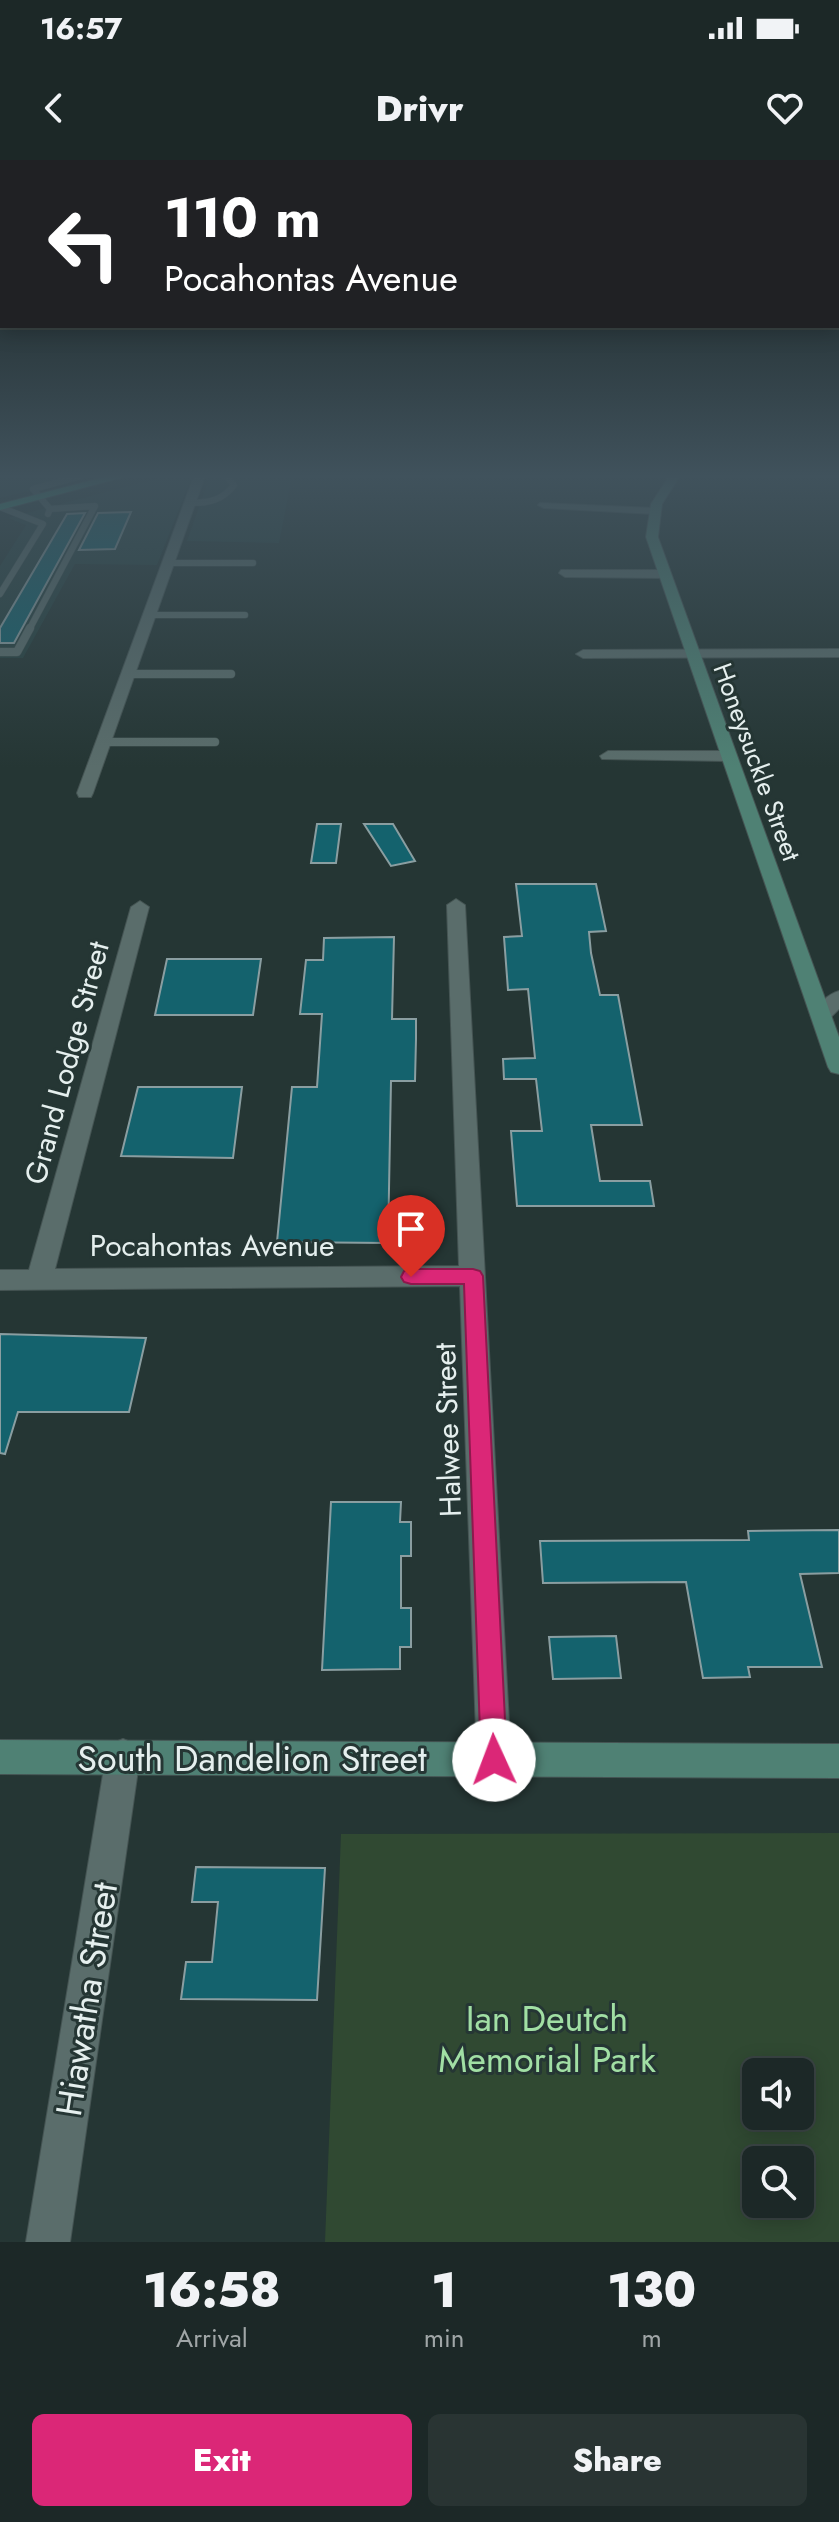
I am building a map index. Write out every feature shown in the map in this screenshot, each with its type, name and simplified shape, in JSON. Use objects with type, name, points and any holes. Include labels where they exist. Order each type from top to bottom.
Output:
[{"type":"street","points":[[85,793],[164,573]]},
{"type":"street","points":[[581,573],[664,574]]},
{"type":"street","name":"Honeysuckle Street","points":[[664,574],[839,1067]]},
{"type":"street","points":[[583,654],[839,653]]},
{"type":"street","points":[[608,756],[729,756]]},
{"type":"street","name":"Halwee Street","points":[[456,905],[494,1760]]},
{"type":"street","name":"Grand Lodge Street","points":[[39,1280],[140,907]]},
{"type":"street","points":[[821,1015],[839,997]]},
{"type":"street","name":"Pocahontas Avenue","points":[[0,1280],[473,1276]]},
{"type":"street","name":"Hiawatha Street","points":[[48,2242],[123,1756]]},
{"type":"street","name":"South Dandelion Street","points":[[0,1757],[839,1761]]},
{"type":"lane","points":[[0,594],[13,573]]},
{"type":"lane","points":[[0,652],[17,652],[59,573]]},
{"type":"lane","points":[[149,615],[245,615]]},
{"type":"lane","points":[[127,674],[231,674]]},
{"type":"lane","points":[[101,742],[215,742]]},
{"type":"shaded area","points":[[0,573],[70,573],[23,658],[0,658]]},
{"type":"green space","name":"Ian Deutch Memorial Park","points":[[839,1833],[839,2242],[325,2242],[341,1834]]},
{"type":"building","points":[[32,573],[52,573],[14,643],[0,643],[0,628]]},
{"type":"building","points":[[317,824],[341,824],[336,863],[311,863]]},
{"type":"building","points":[[364,824],[393,824],[415,861],[391,866]]},
{"type":"building","points":[[516,884],[596,884],[606,931],[589,932],[591,953],[600,995],[618,995],[642,1125],[591,1125],[600,1181],[650,1181],[654,1206],[517,1206],[511,1131],[542,1131],[536,1079],[504,1079],[503,1059],[535,1058],[528,989],[508,990],[504,937],[522,936]]},
{"type":"building","points":[[394,937],[392,1019],[416,1019],[416,1039],[415,1081],[391,1081],[388,1243],[277,1242],[292,1087],[317,1087],[322,1014],[300,1014],[306,960],[323,960],[324,938]]},
{"type":"building","points":[[167,959],[261,959],[253,1015],[155,1015]]},
{"type":"building","points":[[138,1087],[242,1087],[233,1158],[121,1156]]},
{"type":"building","points":[[0,1334],[146,1338],[129,1412],[18,1412],[5,1454],[0,1453]]},
{"type":"building","points":[[331,1502],[401,1502],[400,1522],[411,1522],[411,1556],[401,1556],[401,1608],[411,1608],[411,1647],[400,1647],[400,1669],[322,1670]]},
{"type":"building","points":[[839,1530],[839,1573],[800,1574],[822,1667],[748,1667],[750,1677],[703,1678],[686,1582],[543,1583],[540,1541],[749,1540],[748,1531]]},
{"type":"building","points":[[616,1636],[621,1678],[553,1679],[549,1637]]},
{"type":"building","points":[[196,1867],[325,1868],[317,2000],[181,1999],[186,1962],[212,1962],[218,1902],[192,1902]]},
{"type":"route","points":[[411,1277],[473,1276],[494,1760]]}]
